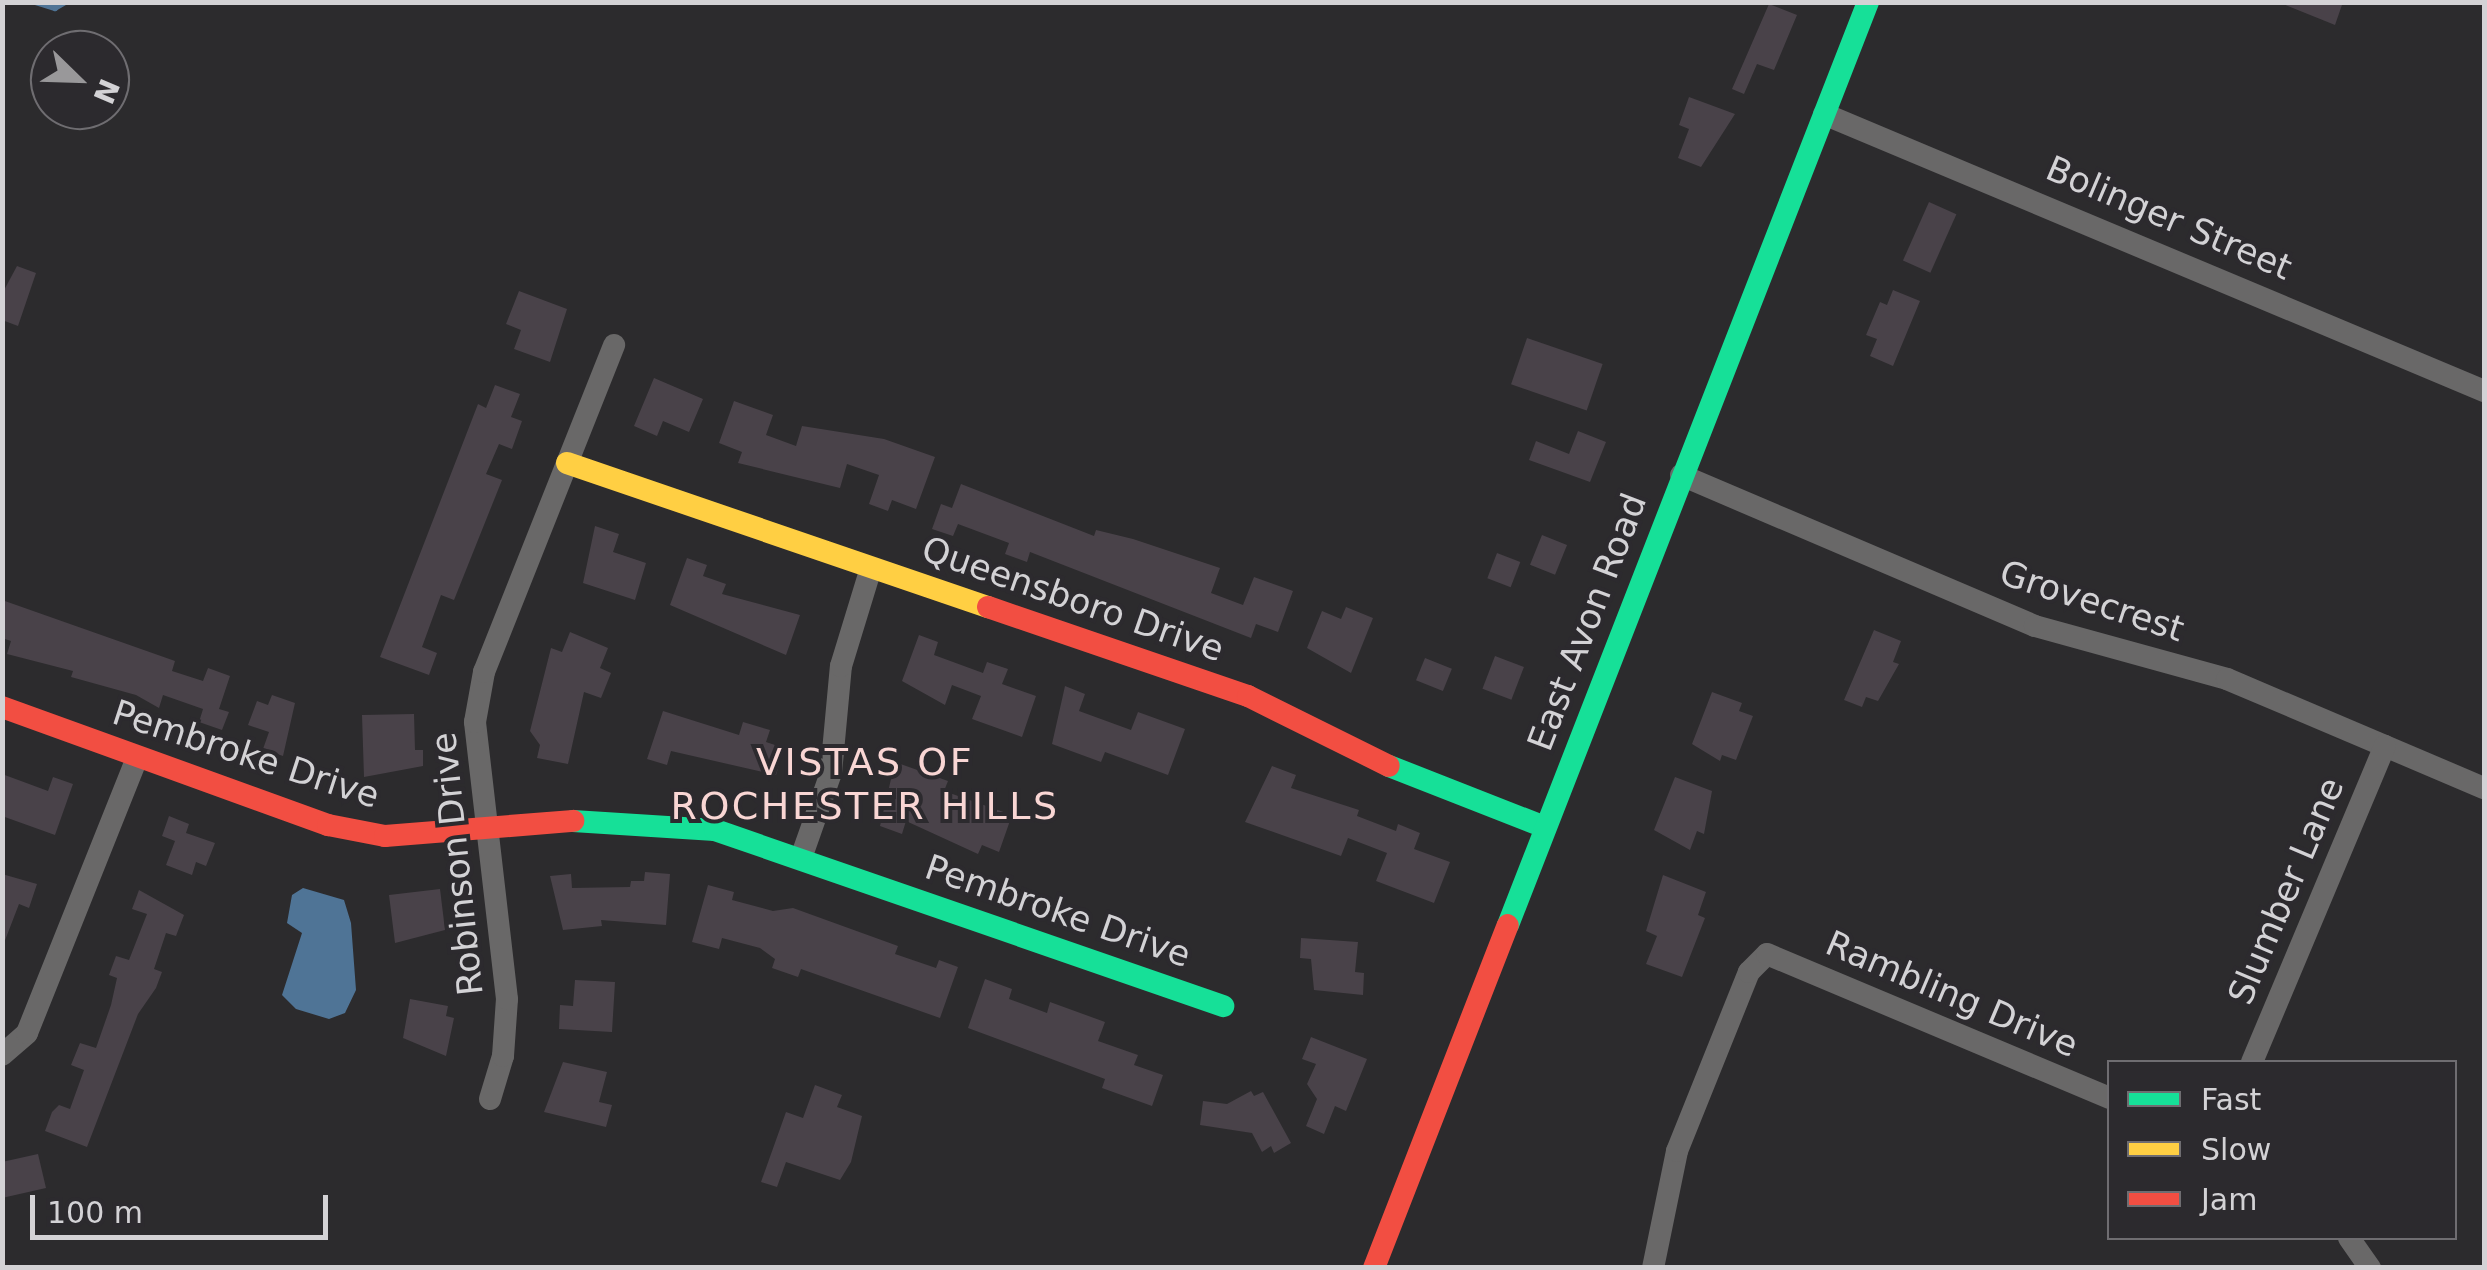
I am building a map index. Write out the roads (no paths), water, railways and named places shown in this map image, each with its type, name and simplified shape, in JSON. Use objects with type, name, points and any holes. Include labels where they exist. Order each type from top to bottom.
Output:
[{"type":"street","points":[[1841,2],[1866,7]]},
{"type":"street","name":"East Avon Road","points":[[1374,1268],[1866,7]]},
{"type":"street","name":"Bolinger Street","points":[[1824,114],[2484,391]]},
{"type":"street","name":"Robinson Drive","points":[[490,1099],[504,1056],[507,999],[475,722],[484,672],[614,345]]},
{"type":"street","name":"Queensboro Drive","points":[[567,463],[1248,696],[1404,773],[1545,827]]},
{"type":"street","name":"Grovecrest","points":[[1682,476],[2034,626],[2227,680],[2484,788]]},
{"type":"street","points":[[801,858],[832,773],[841,666],[871,568]]},
{"type":"street","name":"Pembroke Drive","points":[[2,708],[328,825],[385,836],[488,832],[598,818],[668,821],[801,858],[1223,1006]]},
{"type":"street","name":"Slumber Lane","points":[[2253,1060],[2385,746]]},
{"type":"street","points":[[2,1055],[27,1032],[138,758]]},
{"type":"street","name":"Rambling Drive","points":[[1652,1268],[1677,1151],[1749,972],[1768,954],[2107,1097]]},
{"type":"street","points":[[2350,1240],[2370,1268]]},
{"type":"water","points":[[303,888],[344,900],[351,923],[356,990],[345,1013],[329,1019],[296,1009],[282,995],[302,933],[287,923],[292,895]]},
{"type":"waterway","points":[[35,2],[55,8],[65,2]]},
{"type":"district","name":"VISTAS OF ROCHESTER HILLS","points":[[865,784]]}]
